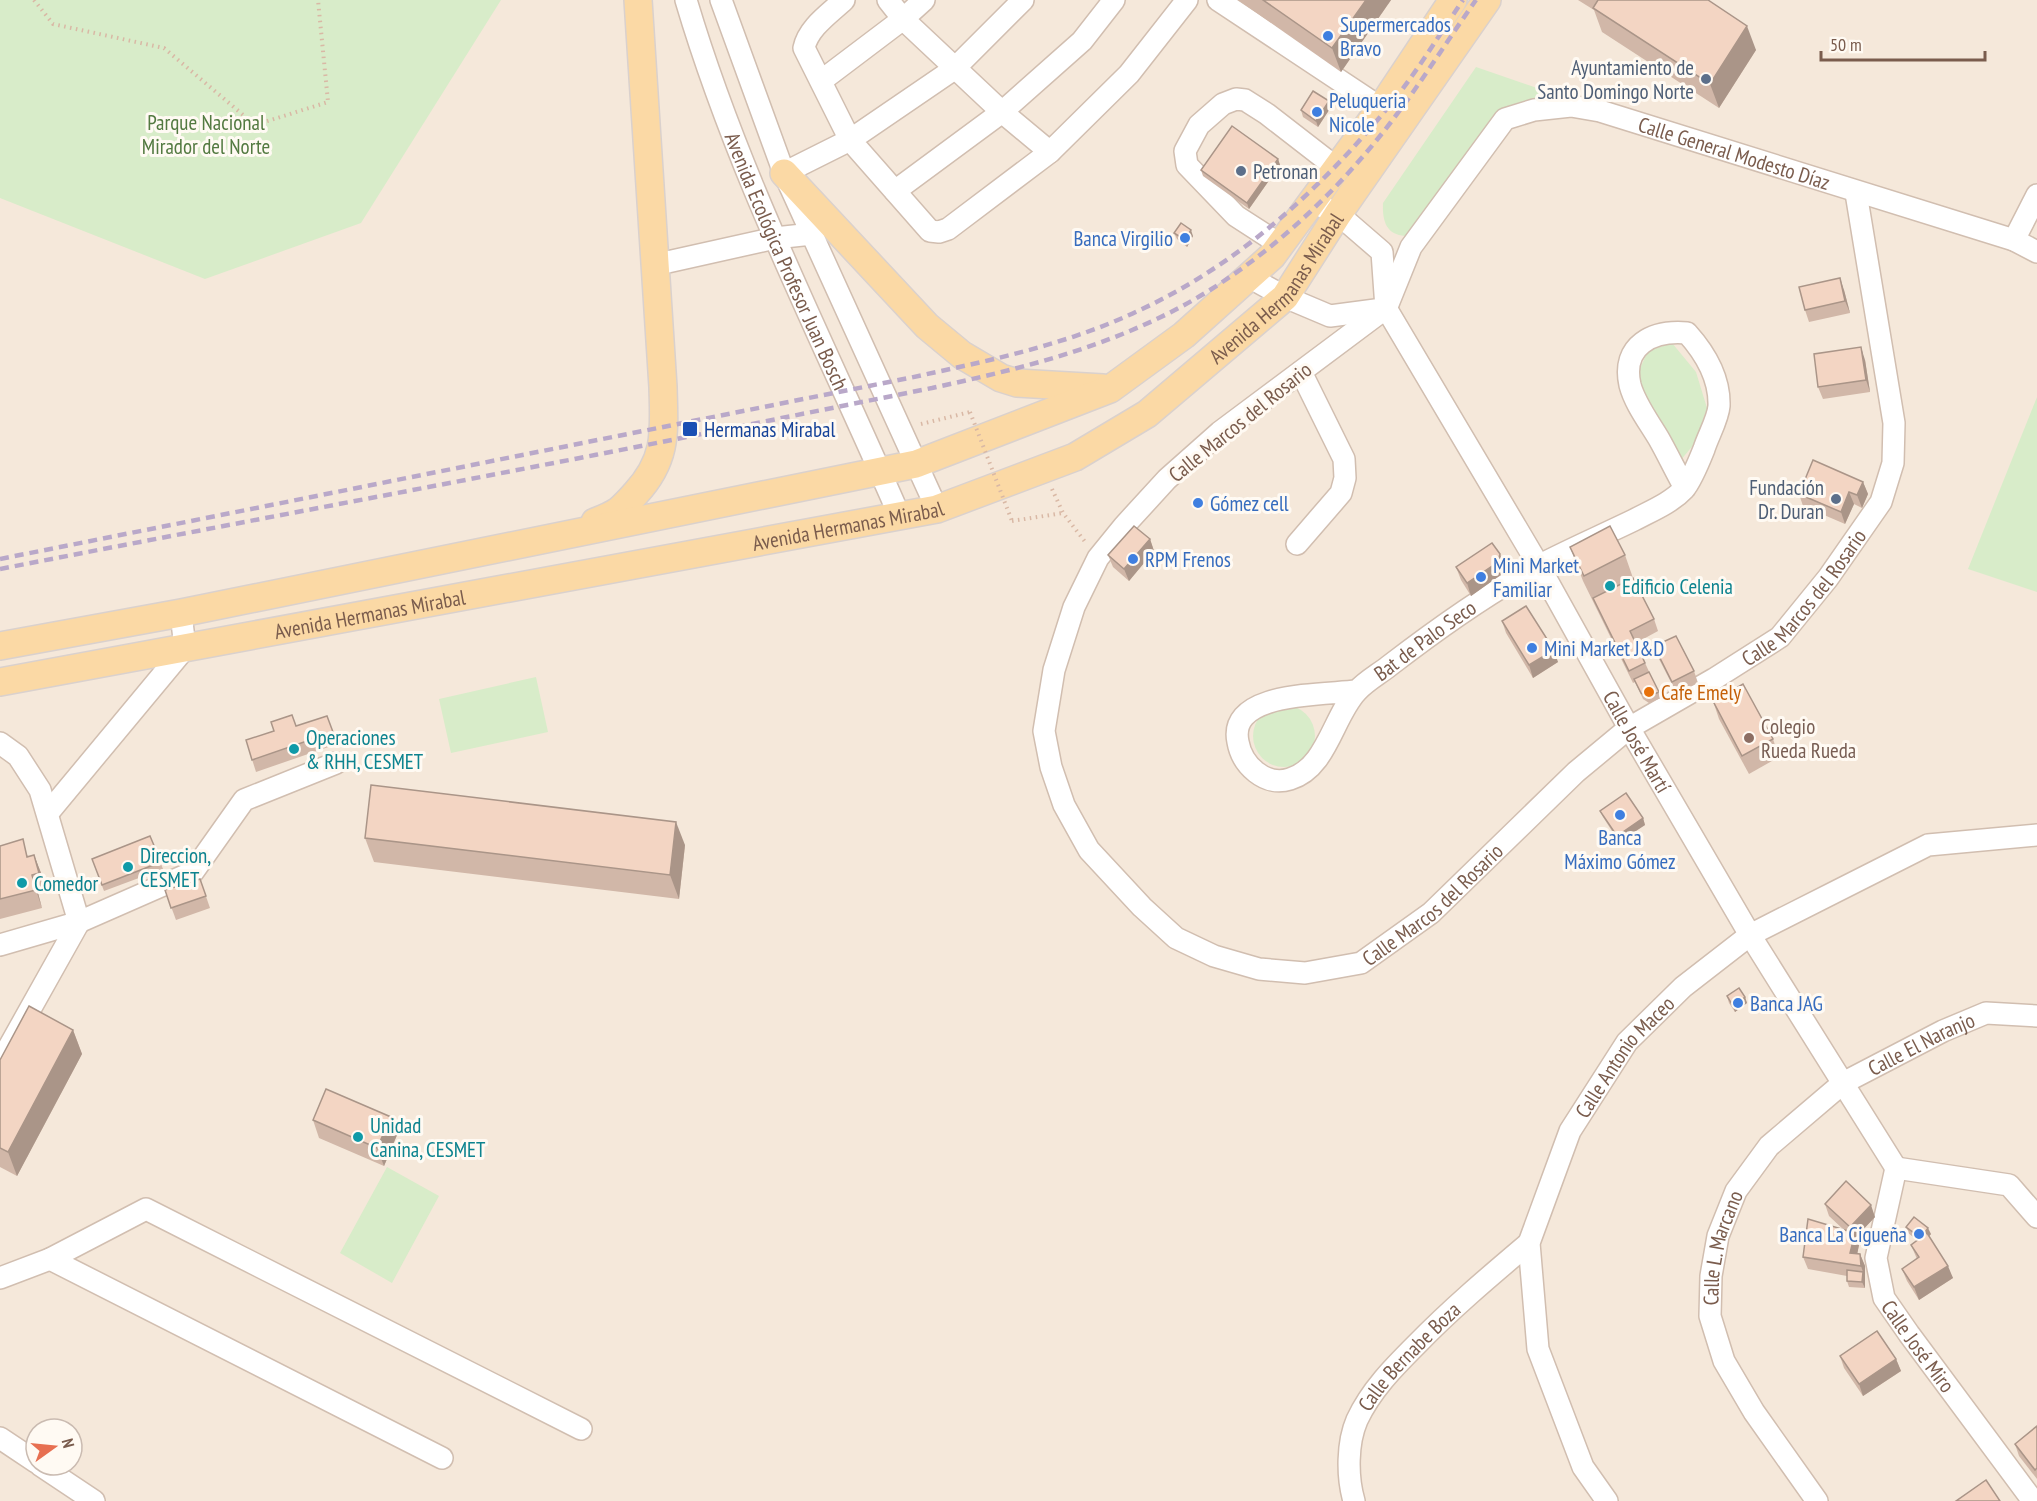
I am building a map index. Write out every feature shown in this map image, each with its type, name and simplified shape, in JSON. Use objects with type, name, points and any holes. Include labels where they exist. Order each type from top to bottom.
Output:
[{"type":"main road","points":[[540,542],[618,513],[650,478],[659,459],[664,435],[663,387],[638,0]]},
{"type":"main road","name":"Avenida Hermanas Mirabal","points":[[0,646],[181,613],[916,465],[1110,389],[1184,335],[1272,256],[1338,169],[1453,0]]},
{"type":"main road","name":"Avenida Hermanas Mirabal","points":[[0,682],[900,517],[937,509],[1075,457],[1147,414],[1285,297],[1338,214],[1487,0]]},
{"type":"main road","points":[[784,173],[927,326],[962,355],[1001,378],[1017,383],[1110,389]]},
{"type":"street","name":"Avenida Ecológica Profesor Juan Bosch","points":[[686,0],[705,62],[776,238],[900,517]]},
{"type":"street","name":"Avenida Ecológica Profesor Juan Bosch","points":[[721,0],[784,173],[937,509]]},
{"type":"street","points":[[844,0],[806,38],[804,48],[850,140],[930,231],[939,232],[948,229],[1050,152],[1129,74],[1187,0]]},
{"type":"street","points":[[888,0],[903,19],[954,69],[1050,152]]},
{"type":"street","points":[[821,81],[903,19],[924,0]]},
{"type":"street","points":[[784,173],[850,140],[954,69],[1023,0]]},
{"type":"street","points":[[895,191],[1002,112],[1082,41],[1114,0]]},
{"type":"street","points":[[1218,0],[1381,108]]},
{"type":"street","points":[[1281,245],[1236,216],[1187,165],[1185,151],[1199,125],[1223,104],[1236,99],[1245,100],[1267,114],[1338,169]]},
{"type":"street","name":"Calle General Modesto Díaz","points":[[1386,308],[1411,247],[1505,119],[1533,110],[1570,106],[1600,111],[1856,193],[2014,240],[2037,252]]},
{"type":"street","name":"Calle Marcos del Rosario","points":[[1386,308],[1220,432],[1167,479],[1098,558],[1074,607],[1054,670],[1044,731],[1051,767],[1064,805],[1089,850],[1113,877],[1176,938],[1214,956],[1259,969],[1305,973],[1361,963],[1431,913],[1576,772],[1629,728],[1714,679],[1780,637],[1828,578],[1881,502],[1893,463],[1894,423],[1856,193]]},
{"type":"street","points":[[2014,240],[2037,195]]},
{"type":"street","points":[[1249,277],[1285,297],[1330,316],[1386,308],[1382,252],[1338,214],[1312,202]]},
{"type":"street","points":[[654,265],[776,238],[812,234]]},
{"type":"street","name":"Calle José Martí","points":[[1386,308],[1539,566],[1629,728],[1750,935],[1896,1168]]},
{"type":"street","name":"Bat de Palo Seco","points":[[1356,691],[1290,697],[1269,701],[1251,710],[1241,720],[1237,738],[1239,750],[1250,768],[1265,778],[1279,782],[1292,779],[1304,772],[1314,762],[1356,691],[1470,607],[1539,566],[1663,506],[1685,488],[1702,454],[1719,407],[1715,379],[1703,351],[1687,333],[1670,332],[1653,336],[1638,346],[1629,365],[1630,386],[1685,488]]},
{"type":"street","points":[[1297,544],[1341,493],[1345,478],[1344,459],[1301,372]]},
{"type":"street","points":[[48,813],[185,648],[181,613]]},
{"type":"street","points":[[0,743],[18,756],[40,790],[79,922],[0,1063]]},
{"type":"street","points":[[0,945],[79,922],[193,872],[244,800],[336,763]]},
{"type":"street","name":"Calle Antonio Maceo","points":[[1607,1501],[1583,1467],[1538,1349],[1529,1244],[1570,1131],[1627,1042],[1683,987],[1750,935],[1928,845],[2037,835]]},
{"type":"street","name":"Calle El Naranjo","points":[[1843,1083],[1943,1031],[1986,1013],[2037,1016]]},
{"type":"street","name":"Calle L. Marcano","points":[[1817,1501],[1754,1412],[1724,1361],[1710,1316],[1711,1275],[1718,1236],[1736,1191],[1769,1146],[1843,1083]]},
{"type":"street","points":[[1896,1168],[2009,1185],[2037,1217]]},
{"type":"street","name":"Calle José Miro","points":[[1896,1168],[1876,1258],[1884,1298],[2033,1501]]},
{"type":"street","points":[[0,1278],[50,1259],[147,1209],[581,1429]]},
{"type":"street","name":"Calle Bernabe Boza","points":[[1354,1501],[1351,1492],[1349,1454],[1357,1421],[1381,1381],[1453,1307],[1529,1244]]},
{"type":"street","points":[[50,1259],[442,1458]]},
{"type":"street","points":[[0,1438],[24,1454]]},
{"type":"street","points":[[58,1477],[94,1501]]},
{"type":"path","points":[[34,0],[52,24],[164,48],[255,125],[328,102],[318,0]]},
{"type":"path","points":[[932,422],[970,412],[1012,521],[1063,513],[1098,558]]},
{"type":"shaded area","points":[[430,0],[2037,0],[2037,1501],[0,1501],[0,136]]},
{"type":"green space","name":"Parque Nacional Mirador del Norte","points":[[0,0],[501,0],[361,223],[205,279],[0,198]]},
{"type":"green space","points":[[1476,67],[1569,99],[1513,109],[1411,236],[1392,232],[1385,223],[1383,203]]},
{"type":"green space","points":[[1672,343],[1696,372],[1707,408],[1695,443],[1680,461],[1636,377],[1648,351]]},
{"type":"green space","points":[[2037,397],[2037,592],[1968,569]]},
{"type":"green space","points":[[536,677],[548,732],[451,753],[439,699]]},
{"type":"green space","points":[[1284,705],[1296,707],[1306,714],[1313,724],[1315,736],[1313,748],[1306,758],[1296,765],[1284,767],[1272,765],[1262,758],[1255,748],[1253,736],[1255,724],[1262,714],[1272,707]]},
{"type":"green space","points":[[387,1167],[439,1196],[392,1283],[340,1253]]},
{"type":"building","points":[[1263,0],[1366,0],[1332,48]]},
{"type":"building","name":"Ayuntamiento de Santo Domingo Norte","points":[[1598,0],[1708,0],[1747,26],[1710,84],[1593,8]]},
{"type":"building","name":"Peluqueria Nicole","points":[[1313,91],[1329,101],[1316,121],[1301,110]]},
{"type":"building","name":"Petronan","points":[[1232,126],[1278,159],[1247,203],[1201,170]]},
{"type":"building","points":[[1181,223],[1191,230],[1185,240],[1174,233]]},
{"type":"building","points":[[1840,278],[1845,301],[1805,310],[1799,287]]},
{"type":"building","points":[[1861,347],[1866,380],[1818,387],[1814,354]]},
{"type":"building","points":[[1813,460],[1863,482],[1857,495],[1849,492],[1841,512],[1799,494]]},
{"type":"building","points":[[1134,526],[1150,539],[1124,569],[1108,555]]},
{"type":"building","points":[[1610,526],[1625,555],[1584,576],[1570,547]]},
{"type":"building","points":[[1492,543],[1500,554],[1498,562],[1467,583],[1456,567]]},
{"type":"building","points":[[1633,578],[1654,619],[1630,631],[1645,663],[1629,671],[1593,598]]},
{"type":"building","name":"Mini Market J&D","points":[[1526,606],[1554,650],[1529,665],[1502,621]]},
{"type":"building","points":[[1676,636],[1694,671],[1672,682],[1654,646]]},
{"type":"building","name":"Cafe Emely","points":[[1649,672],[1659,692],[1647,697],[1641,693],[1634,679]]},
{"type":"building","name":"Colegio Rueda Rueda","points":[[1743,684],[1773,739],[1742,756],[1713,701]]},
{"type":"building","points":[[292,715],[296,726],[327,716],[333,732],[252,760],[246,740],[274,731],[271,722]]},
{"type":"building","points":[[371,785],[676,822],[670,875],[365,838]]},
{"type":"building","points":[[1626,793],[1643,818],[1617,836],[1600,811]]},
{"type":"building","name":"Direccion, CESMET","points":[[150,836],[161,862],[102,885],[92,859]]},
{"type":"building","points":[[23,839],[27,857],[34,855],[39,873],[32,875],[36,890],[0,899],[0,846]]},
{"type":"building","points":[[200,879],[206,896],[171,908],[165,890]]},
{"type":"building","points":[[1739,988],[1745,997],[1733,1006],[1727,996]]},
{"type":"building","points":[[29,1006],[73,1030],[8,1152],[0,1148],[0,1060]]},
{"type":"building","points":[[326,1089],[391,1117],[377,1148],[313,1120]]},
{"type":"building","points":[[1846,1181],[1871,1205],[1850,1227],[1825,1204]]},
{"type":"building","points":[[1914,1217],[1928,1228],[1921,1238],[1906,1227]]},
{"type":"building","points":[[1808,1219],[1855,1233],[1850,1253],[1860,1254],[1861,1266],[1803,1257]]},
{"type":"building","points":[[1927,1233],[1948,1266],[1914,1287],[1902,1269],[1919,1257],[1911,1245]]},
{"type":"building","points":[[1847,1270],[1863,1272],[1862,1282],[1847,1281]]},
{"type":"building","points":[[1877,1331],[1896,1359],[1859,1384],[1840,1356]]},
{"type":"building","points":[[2037,1426],[2037,1468],[2035,1470],[2015,1444]]},
{"type":"building","points":[[1986,1480],[2000,1501],[1956,1501]]},
{"type":"railway","points":[[0,559],[909,378],[1026,351],[1084,333],[1140,310],[1211,270],[1244,247],[1307,195],[1364,136],[1390,105],[1419,67],[1463,0]]},
{"type":"railway","points":[[0,569],[932,388],[1040,362],[1110,339],[1178,309],[1210,290],[1261,254],[1308,214],[1372,146],[1391,122],[1476,0]]},
{"type":"place","name":"Supermercados Bravo","points":[[1328,36]]},
{"type":"place","name":"Ayuntamiento de Santo Domingo Norte","points":[[1706,79]]},
{"type":"place","name":"Peluqueria Nicole","points":[[1317,112]]},
{"type":"place","name":"Petronan","points":[[1241,171]]},
{"type":"place","name":"Banca Virgilio","points":[[1185,238]]},
{"type":"place","name":"Hermanas Mirabal","points":[[690,429]]},
{"type":"place","name":"Fundación Dr. Duran","points":[[1836,499]]},
{"type":"place","name":"Gómez cell","points":[[1198,503]]},
{"type":"place","name":"RPM Frenos","points":[[1133,559]]},
{"type":"place","name":"Mini Market Familiar","points":[[1481,577]]},
{"type":"place","name":"Edificio Celenia","points":[[1610,586]]},
{"type":"place","name":"Mini Market J&D","points":[[1532,648]]},
{"type":"place","name":"Cafe Emely","points":[[1649,692]]},
{"type":"place","name":"Colegio Rueda Rueda","points":[[1749,738]]},
{"type":"place","name":"Operaciones & RHH, CESMET","points":[[294,749]]},
{"type":"place","name":"Banca Máximo Gómez","points":[[1620,815]]},
{"type":"place","name":"Direccion, CESMET","points":[[128,867]]},
{"type":"place","name":"Comedor","points":[[22,883]]},
{"type":"place","name":"Banca JAG","points":[[1738,1003]]},
{"type":"place","name":"Unidad Canina, CESMET","points":[[358,1137]]},
{"type":"place","name":"Banca La Cigueña","points":[[1919,1234]]}]
